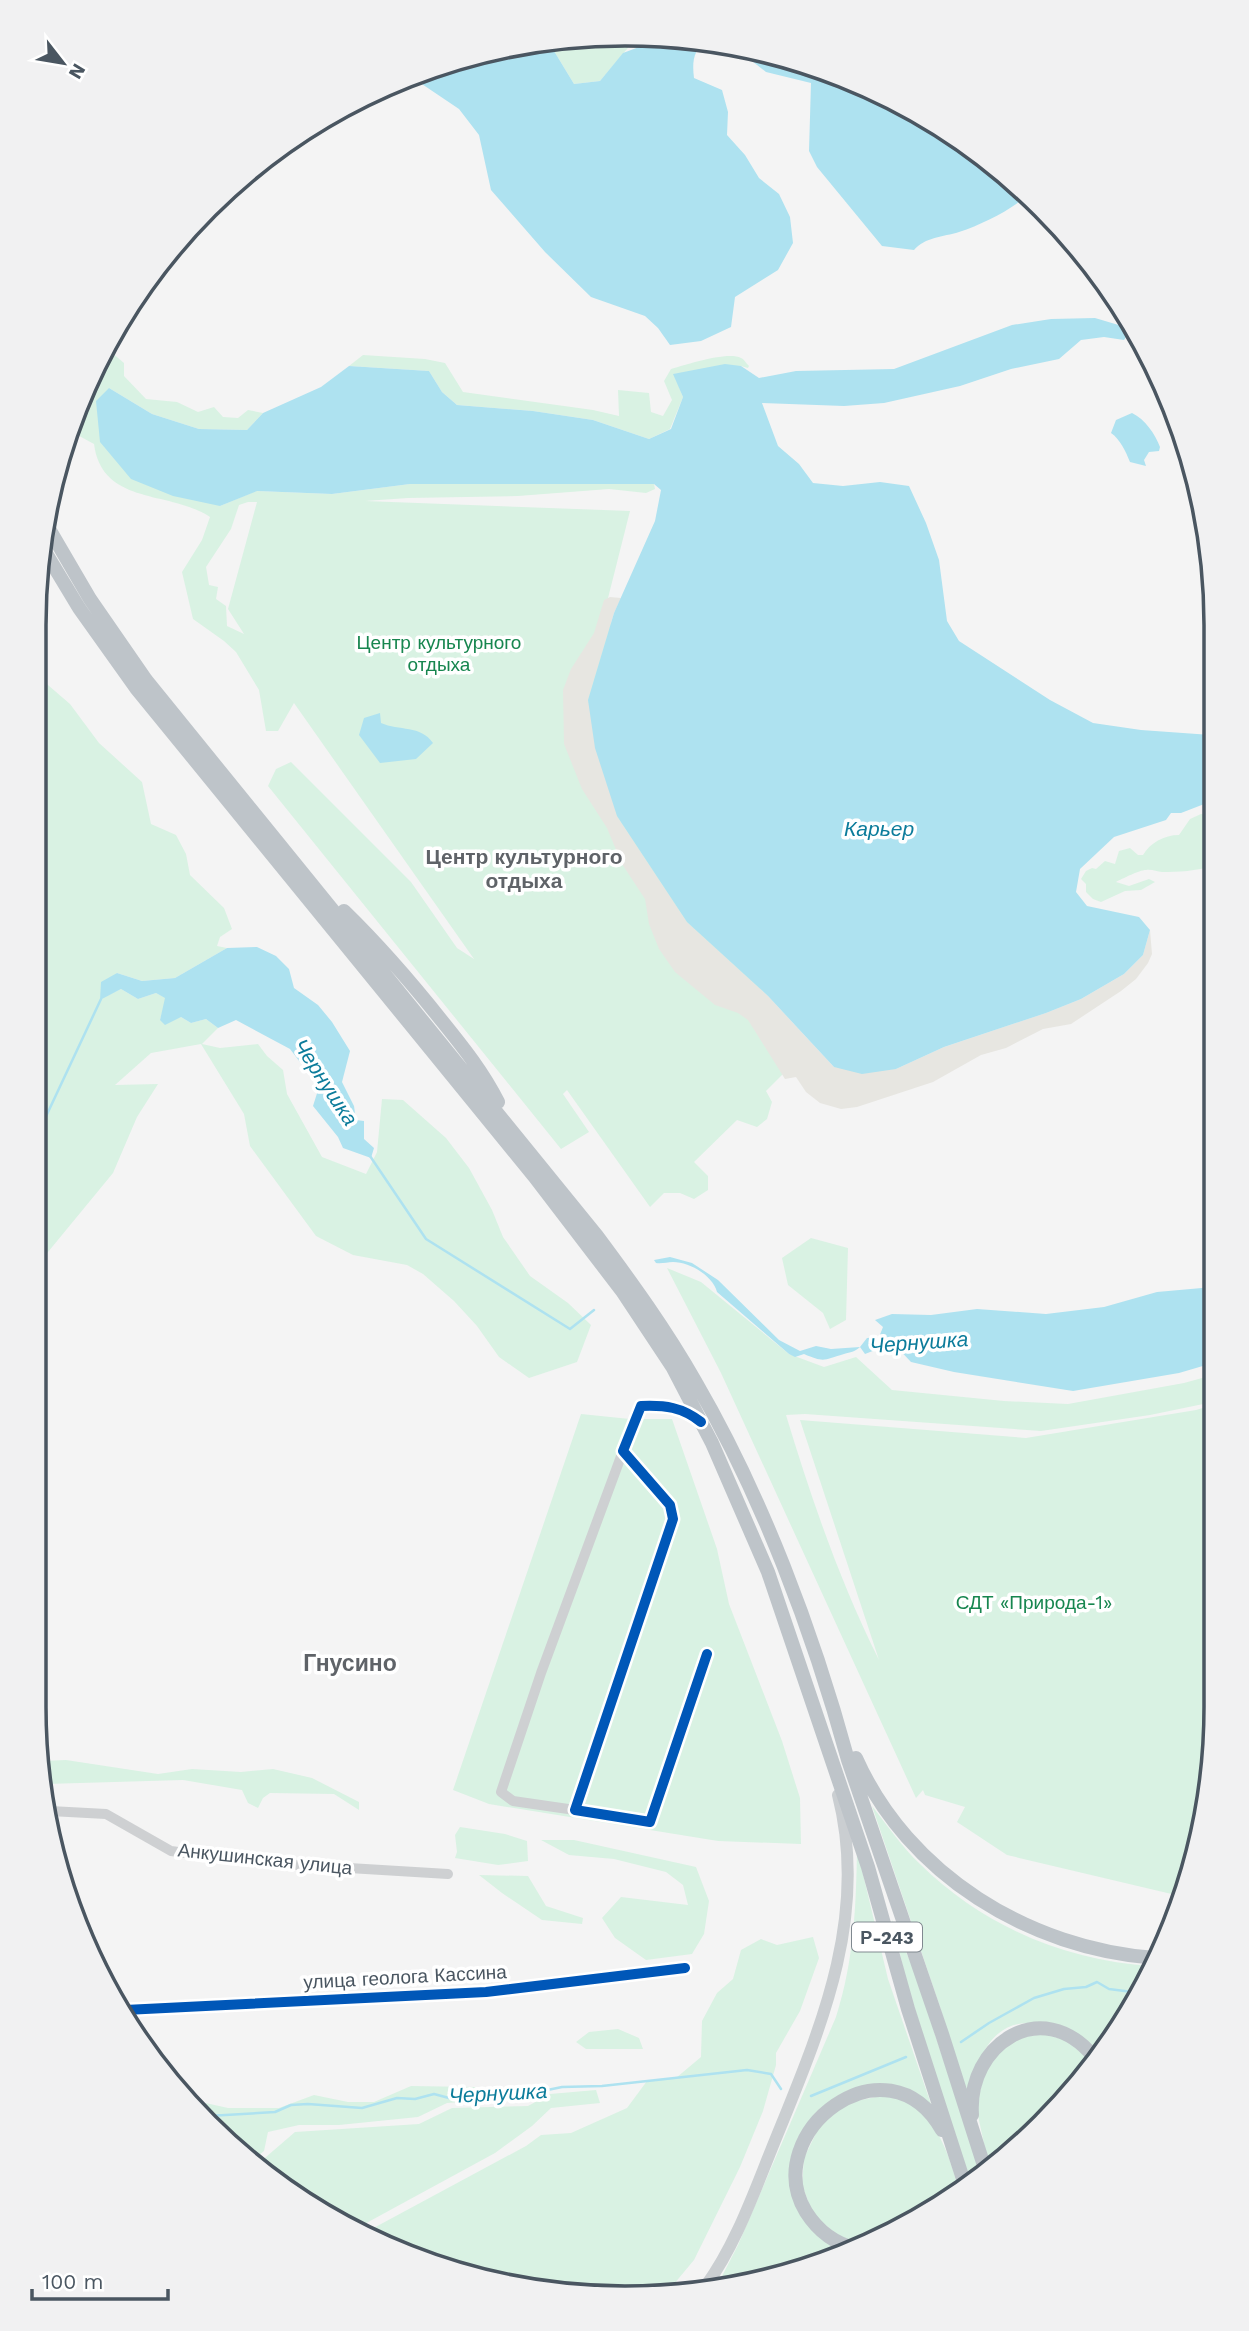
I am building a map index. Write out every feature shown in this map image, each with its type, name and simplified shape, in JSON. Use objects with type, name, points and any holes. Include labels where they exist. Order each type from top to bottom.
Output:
[{"type":"highway","points":[[53,535],[90,599],[146,680],[520,1139],[632,1283],[697,1384],[728,1442],[763,1517],[836,1716],[862,1773],[888,1812],[925,1856],[963,1889],[1007,1916],[1057,1938],[1109,1952],[1147,1957]]},
{"type":"highway","points":[[49,559],[79,608],[136,688],[499,1132],[615,1281],[673,1368],[701,1422],[768,1572],[820,1723]]},
{"type":"highway","name":"Р-243","points":[[836,1716],[848,1760],[983,2161]]},
{"type":"highway","name":"Р-243","points":[[820,1723],[868,1867],[908,2009],[962,2177]]},
{"type":"highway","name":"Р-243","points":[[975,2137],[972,2111],[977,2080],[987,2057],[1006,2037],[1023,2030],[1056,2031],[1077,2041],[1089,2052]]},
{"type":"highway","name":"Р-243","points":[[841,2243],[826,2235],[812,2221],[801,2204],[797,2190],[797,2173],[803,2145],[811,2129],[836,2103],[863,2092],[890,2090],[906,2094],[925,2106],[934,2116],[954,2152]]},
{"type":"main road","name":"Р-243","points":[[709,2279],[732,2240],[793,2095],[827,2008],[840,1957],[848,1858],[841,1806],[820,1723]]},
{"type":"street","points":[[701,1422],[681,1409],[641,1406],[541,1673],[501,1793],[513,1801],[650,1822],[707,1654]]},
{"type":"street","points":[[575,1810],[673,1519],[670,1505],[623,1451]]},
{"type":"street","name":"Анкушинская улица","points":[[56,1811],[106,1814],[171,1850],[251,1862],[448,1874]]},
{"type":"street","name":"улица геолога Кассина","points":[[132,2010],[486,1992],[685,1968]]},
{"type":"green space","points":[[629,46],[600,81],[574,84],[552,50]]},
{"type":"green space","name":"Центр культурного отдыха","points":[[113,354],[124,363],[124,376],[146,399],[177,402],[198,412],[214,407],[223,417],[238,418],[248,410],[263,413],[247,430],[199,429],[152,414],[109,388],[220,506],[256,491],[332,494],[410,484],[654,484],[655,489],[646,493],[609,489],[518,496],[365,501],[630,511],[605,610],[792,1065],[766,1091],[772,1102],[767,1119],[757,1127],[737,1120],[694,1162],[708,1176],[708,1190],[694,1199],[680,1193],[664,1193],[650,1207],[567,1090],[563,1094],[589,1132],[561,1149],[268,786],[276,769],[291,762],[411,882],[457,948],[474,959],[294,703],[278,731],[266,731],[259,690],[236,652],[193,619],[182,572],[202,540],[210,517],[194,509],[124,487],[110,478],[100,464],[94,444],[77,435]],"holes":[[[257,502],[228,609],[244,634],[227,626],[226,606],[216,599],[218,587],[209,585],[206,567],[231,529],[239,505]]]},
{"type":"green space","points":[[363,355],[445,363],[463,392],[619,416],[618,390],[649,393],[651,412],[663,416],[672,400],[664,381],[671,369],[726,356],[741,358],[749,366],[674,374],[683,397],[670,429],[649,439],[593,420],[533,411],[457,405],[442,392],[429,371],[349,366]]},
{"type":"green space","points":[[46,683],[70,704],[99,743],[142,782],[151,824],[176,835],[186,854],[190,875],[224,908],[232,929],[220,937],[217,946],[227,948],[175,978],[142,981],[117,973],[100,999],[121,989],[138,999],[156,993],[166,998],[160,1020],[181,1017],[191,1023],[206,1019],[218,1028],[202,1044],[220,1048],[258,1044],[283,1070],[287,1094],[322,1157],[366,1174],[377,1152],[382,1099],[403,1100],[446,1138],[469,1168],[503,1237],[530,1276],[568,1303],[591,1325],[577,1362],[529,1378],[499,1357],[477,1326],[423,1274],[407,1265],[353,1255],[316,1236],[250,1146],[244,1114],[201,1044],[151,1053],[115,1085],[158,1084],[137,1117],[113,1173],[46,1254]]},
{"type":"green space","points":[[1204,815],[1204,868],[1139,871],[1116,882],[1129,886],[1149,879],[1155,882],[1141,890],[1125,891],[1101,902],[1086,892],[1086,884],[1081,879],[1086,871],[1096,869],[1105,861],[1115,864],[1119,851],[1130,848],[1138,855],[1143,855],[1158,841],[1179,835],[1190,819]]},
{"type":"green space","points":[[811,1238],[848,1248],[846,1320],[830,1329],[823,1313],[788,1285],[782,1258]]},
{"type":"green space","name":"СДТ «Природа-1»","points":[[667,1268],[701,1282],[789,1354],[824,1367],[856,1357],[892,1390],[1068,1404],[1204,1377],[1204,1404],[1150,1415],[1041,1431],[805,1414],[786,1415],[827,1539],[879,1660],[800,1420],[1026,1438],[1204,1408],[1202,1744],[1192,1819],[1173,1894],[1007,1855],[957,1822],[965,1807],[925,1795],[923,1790],[916,1798],[721,1373]]},
{"type":"green space","points":[[581,1414],[630,1419],[672,1419],[717,1549],[729,1604],[782,1741],[800,1798],[801,1844],[718,1841],[489,1804],[453,1790]]},
{"type":"green space","points":[[66,1760],[158,1774],[192,1769],[241,1772],[273,1769],[312,1778],[359,1802],[359,1810],[334,1794],[270,1793],[263,1798],[258,1808],[248,1803],[242,1790],[183,1780],[50,1784],[48,1761]]},
{"type":"green space","points":[[872,1806],[920,1864],[944,1886],[997,1922],[1056,1948],[1087,1957],[1143,1965],[1093,2046],[1070,2031],[1030,2023],[1013,2025],[1001,2031],[992,2040],[979,2062],[968,2100],[940,2007]]},
{"type":"green space","points":[[460,1827],[505,1834],[527,1841],[528,1861],[498,1865],[455,1858],[455,1835]]},
{"type":"green space","points":[[541,1840],[574,1840],[696,1867],[709,1901],[704,1934],[692,1954],[646,1960],[615,1938],[602,1918],[621,1897],[688,1905],[683,1885],[666,1872],[614,1859],[569,1855]]},
{"type":"green space","points":[[857,1849],[888,1979],[932,2107],[905,2091],[878,2085],[851,2090],[824,2106],[809,2121],[801,2137],[794,2196],[842,2243],[774,2266],[722,2277],[738,2245],[836,2017],[847,1975],[856,1892]]},
{"type":"green space","points":[[479,1875],[528,1876],[546,1906],[583,1918],[582,1924],[542,1920]]},
{"type":"green space","points":[[892,1919],[915,1973],[978,2165],[966,2174],[906,1980]]},
{"type":"green space","points":[[813,1937],[819,1958],[800,2011],[776,2053],[776,2065],[763,2111],[740,2167],[694,2260],[675,2283],[624,2286],[549,2281],[475,2266],[438,2255],[373,2228],[526,2146],[541,2135],[571,2133],[627,2108],[647,2081],[676,2078],[701,2057],[702,2021],[717,1993],[733,1979],[741,1950],[761,1939],[777,1945]]},
{"type":"green space","points":[[618,2029],[639,2038],[643,2049],[586,2049],[576,2042],[589,2032]]},
{"type":"green space","points":[[1044,2034],[1065,2040],[1086,2056],[1034,2116],[987,2158],[977,2111],[978,2099],[987,2065],[1014,2038]]},
{"type":"green space","points":[[411,2086],[476,2087],[476,2101],[447,2103],[418,2117],[339,2125],[299,2125],[268,2132],[264,2151],[259,2155],[202,2102],[228,2108],[279,2108],[314,2095],[348,2102],[374,2102]]},
{"type":"green space","points":[[596,2090],[600,2103],[551,2108],[532,2126],[495,2153],[364,2224],[303,2188],[264,2159],[295,2132],[419,2124],[452,2108],[528,2106],[550,2094]]},
{"type":"green space","points":[[885,2095],[913,2106],[925,2116],[938,2134],[956,2181],[914,2208],[849,2240],[838,2236],[813,2214],[802,2185],[804,2158],[819,2127],[847,2103]]},
{"type":"sand","points":[[610,597],[621,598],[588,700],[617,816],[687,922],[768,996],[834,1067],[896,1069],[944,1047],[1081,999],[1124,974],[1143,955],[1150,930],[1152,954],[1148,963],[1136,979],[1121,991],[1071,1024],[1043,1029],[1006,1048],[981,1055],[933,1082],[857,1107],[841,1109],[820,1103],[806,1092],[796,1077],[785,1079],[748,1020],[738,1013],[715,1005],[675,972],[659,949],[649,924],[645,899],[622,864],[607,828],[582,789],[564,744],[563,690],[571,669],[594,633],[604,600]]},
{"type":"water","points":[[641,46],[698,50],[693,67],[694,78],[722,90],[728,112],[727,135],[745,155],[759,178],[779,194],[790,217],[793,243],[778,270],[735,297],[731,327],[701,341],[670,345],[645,316],[591,297],[545,252],[491,190],[479,135],[459,109],[420,83],[475,65],[552,50],[574,84],[600,81],[623,53]]},
{"type":"water","points":[[751,60],[811,76],[881,105],[946,143],[1019,201],[986,221],[929,240],[914,250],[882,246],[817,167],[809,151],[811,83],[766,72]]},
{"type":"water","name":"Карьер","points":[[1095,318],[1120,325],[1127,336],[1124,340],[1104,337],[1081,340],[1059,359],[884,403],[844,406],[762,403],[778,446],[799,464],[813,483],[843,486],[880,482],[909,486],[939,560],[947,621],[959,641],[1050,700],[1093,723],[1204,734],[1204,804],[1181,813],[1171,813],[1166,820],[1114,837],[1080,869],[1076,892],[1087,906],[1139,917],[1150,930],[1143,955],[1124,974],[1081,999],[1046,1013],[944,1047],[896,1069],[862,1074],[834,1067],[768,996],[687,922],[617,816],[595,748],[588,700],[614,613],[655,521],[661,490],[654,484],[410,484],[332,494],[257,491],[220,506],[173,496],[131,479],[100,442],[96,401],[109,388],[152,414],[199,429],[247,430],[263,413],[321,387],[349,366],[429,371],[442,392],[457,405],[533,411],[593,420],[649,439],[671,429],[683,397],[673,374],[725,364],[741,366],[759,378],[796,371],[894,369],[1012,325],[1051,319]]},
{"type":"water","points":[[1132,413],[1149,427],[1160,447],[1159,451],[1149,452],[1144,460],[1146,466],[1130,462],[1120,442],[1111,433],[1116,420]]},
{"type":"water","points":[[380,713],[381,723],[422,733],[433,743],[416,759],[380,763],[359,735],[364,718]]},
{"type":"water","points":[[257,947],[276,956],[289,969],[294,988],[318,1005],[350,1051],[342,1082],[354,1106],[356,1120],[364,1121],[364,1139],[374,1148],[371,1158],[343,1148],[338,1137],[313,1106],[319,1087],[290,1049],[236,1020],[218,1028],[206,1019],[191,1023],[181,1017],[165,1025],[160,1020],[165,998],[156,993],[138,999],[121,989],[100,1000],[101,982],[117,973],[142,981],[175,978],[227,948]]},
{"type":"water","points":[[670,1257],[692,1263],[718,1280],[779,1340],[800,1351],[816,1346],[831,1349],[860,1347],[824,1360],[804,1354],[795,1357],[717,1292],[706,1275],[686,1264],[656,1263],[654,1260]]},
{"type":"water","points":[[1204,1288],[1204,1366],[1179,1373],[1073,1391],[954,1372],[911,1362],[893,1343],[865,1354],[860,1347],[867,1338],[879,1337],[883,1327],[875,1320],[892,1314],[931,1315],[977,1309],[1046,1314],[1104,1307],[1157,1292]]},
{"type":"waterway","name":"Чернушка","points":[[46,1116],[101,999]]},
{"type":"waterway","name":"Чернушка","points":[[370,1156],[426,1239],[570,1329],[594,1310]]},
{"type":"waterway","points":[[961,2042],[1034,1998],[1064,1989],[1086,1987],[1097,1982],[1109,1989],[1128,1992]]},
{"type":"waterway","points":[[811,2096],[906,2057]]},
{"type":"waterway","name":"Чернушка","points":[[215,2116],[275,2112],[291,2105],[308,2104],[362,2108],[397,2098],[415,2099],[434,2094],[449,2098],[461,2094],[478,2096],[533,2093],[562,2087],[602,2086],[747,2070],[771,2074],[781,2089]]},
{"type":"cycle path","points":[[701,1422],[673,1408],[641,1406],[623,1451],[670,1505],[673,1519],[575,1810],[650,1822],[707,1654]]},
{"type":"cycle path","points":[[132,2010],[486,1992],[685,1968]]},
{"type":"district","name":"Центр культурного отдыха","points":[[524,868]]},
{"type":"district","name":"Гнусино","points":[[350,1663]]}]
